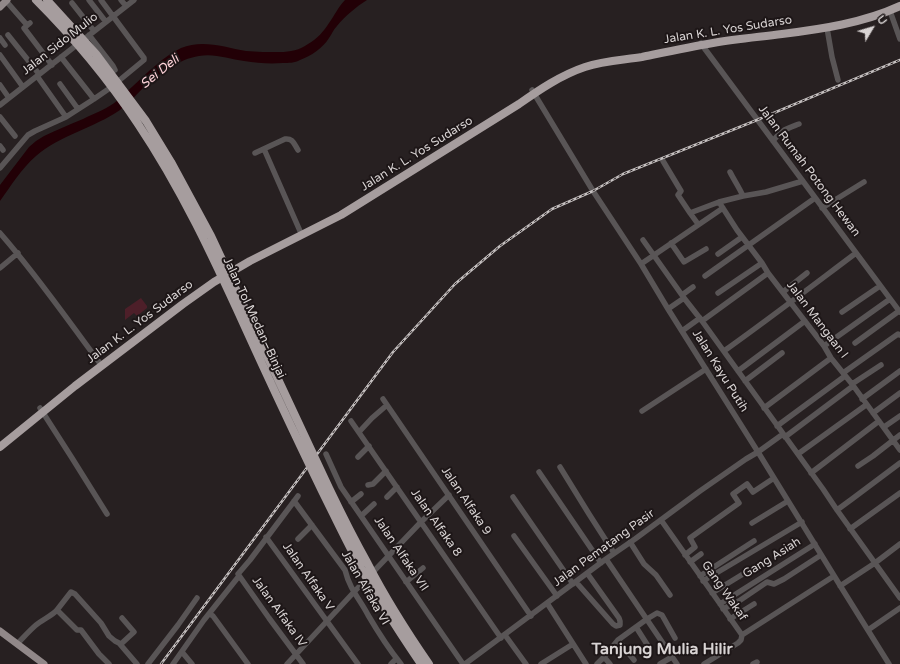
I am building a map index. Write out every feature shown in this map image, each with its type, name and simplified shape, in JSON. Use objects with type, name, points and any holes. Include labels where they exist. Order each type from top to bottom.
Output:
[{"type":"highway","name":"Jalan Tol Medan–Binjai","points":[[36,0],[91,60],[116,92],[164,166],[204,239],[322,492],[348,543],[380,600],[421,664]]},
{"type":"highway","name":"Jalan Tol Medan–Binjai","points":[[47,0],[96,54],[146,121],[171,162],[211,236],[348,528],[386,596],[429,664]]},
{"type":"highway","name":"Jalan K. L. Yos Sudarso","points":[[0,442],[99,362],[201,285],[251,255],[329,216],[533,92],[565,76],[585,67],[602,63],[640,57],[701,44],[825,25],[874,13],[890,8],[900,2]]},
{"type":"highway","name":"Jalan K. L. Yos Sudarso","points":[[701,44],[827,28],[875,16],[900,6]]},
{"type":"highway","name":"Jalan K. L. Yos Sudarso","points":[[0,447],[41,410],[214,282],[250,261],[341,215],[519,104],[533,92]]},
{"type":"main road","points":[[1,634],[43,664]]},
{"type":"street","points":[[89,0],[106,22]]},
{"type":"street","points":[[0,168],[28,135],[66,117],[94,99],[110,88],[145,59],[101,0]]},
{"type":"street","points":[[121,0],[126,6]]},
{"type":"street","name":"Jalan Sido Mulio","points":[[1,102],[9,98],[134,0]]},
{"type":"street","points":[[3,2],[28,24],[24,28],[52,64]]},
{"type":"street","points":[[72,3],[115,70]]},
{"type":"street","points":[[890,11],[900,39]]},
{"type":"street","points":[[827,28],[838,80]]},
{"type":"street","points":[[8,35],[38,75],[66,117]]},
{"type":"street","name":"Jalan Rumah Potong Hewan","points":[[701,44],[899,312]]},
{"type":"street","points":[[0,55],[23,87]]},
{"type":"street","points":[[61,57],[94,99]]},
{"type":"street","points":[[60,84],[78,109]]},
{"type":"street","points":[[0,85],[9,98]]},
{"type":"street","name":"Jalan Kayu Putih","points":[[533,92],[593,191],[641,264],[802,522],[840,586],[890,664]]},
{"type":"street","points":[[0,117],[15,136]]},
{"type":"street","points":[[773,141],[786,129],[799,124]]},
{"type":"street","points":[[256,153],[285,139],[290,139],[294,142],[298,150]]},
{"type":"street","points":[[264,149],[300,230]]},
{"type":"street","points":[[663,161],[680,189],[681,192],[678,195],[698,224]]},
{"type":"street","points":[[730,172],[743,196]]},
{"type":"street","points":[[690,213],[719,202],[766,192],[803,181]]},
{"type":"street","points":[[822,208],[864,182]]},
{"type":"street","points":[[705,276],[815,198]]},
{"type":"street","name":"Jalan Mangaan I","points":[[719,202],[768,273],[824,346],[831,358],[853,385],[892,441],[899,448]]},
{"type":"street","points":[[641,264],[723,208]]},
{"type":"street","points":[[0,233],[18,253],[99,362]]},
{"type":"street","points":[[718,254],[742,237]]},
{"type":"street","points":[[643,240],[900,598]]},
{"type":"street","points":[[671,243],[685,262],[706,249]]},
{"type":"street","points":[[0,268],[18,253]]},
{"type":"street","points":[[724,351],[856,253]]},
{"type":"street","points":[[718,293],[762,263]]},
{"type":"street","points":[[783,292],[807,272]]},
{"type":"street","points":[[682,331],[701,320],[768,273]]},
{"type":"street","points":[[842,312],[880,286]]},
{"type":"street","points":[[668,309],[693,287]]},
{"type":"street","points":[[824,346],[890,299]]},
{"type":"street","points":[[855,343],[899,312]]},
{"type":"street","points":[[738,371],[805,321]]},
{"type":"street","points":[[777,426],[898,334],[900,335]]},
{"type":"street","points":[[745,381],[782,353]]},
{"type":"street","points":[[764,408],[831,358]]},
{"type":"street","name":"Jalan Pematang Pasir","points":[[465,664],[614,553],[740,462],[784,436],[881,365]]},
{"type":"street","points":[[642,411],[706,369]]},
{"type":"street","points":[[862,399],[900,372]]},
{"type":"street","points":[[873,413],[900,393]]},
{"type":"street","name":"Jalan Alfaka 9","points":[[383,399],[531,616]]},
{"type":"street","points":[[359,432],[387,405]]},
{"type":"street","points":[[798,454],[866,405]]},
{"type":"street","points":[[41,410],[107,514]]},
{"type":"street","points":[[811,473],[881,424],[893,421],[900,416]]},
{"type":"street","name":"Jalan Alfaka 8","points":[[352,421],[421,522],[503,636],[526,664]]},
{"type":"street","points":[[858,466],[900,435]]},
{"type":"street","points":[[358,457],[369,446]]},
{"type":"street","name":"Jalan Alfaka VII","points":[[326,454],[341,487],[388,557],[465,664]]},
{"type":"street","points":[[836,510],[900,463]]},
{"type":"street","points":[[560,466],[614,553]]},
{"type":"street","points":[[368,485],[373,484],[386,471]]},
{"type":"street","points":[[539,472],[601,563]]},
{"type":"street","points":[[685,555],[695,547],[690,538],[739,503],[733,494],[747,484],[753,492],[774,478]]},
{"type":"street","points":[[387,497],[397,487]]},
{"type":"street","points":[[850,529],[900,493]]},
{"type":"street","points":[[351,502],[362,494]]},
{"type":"street","points":[[287,664],[326,621],[449,495]]},
{"type":"street","points":[[266,538],[298,496]]},
{"type":"street","points":[[513,497],[574,583],[613,624],[616,626],[620,625],[619,618],[587,573]]},
{"type":"street","name":"Jalan Alfaka VI","points":[[294,501],[346,570],[354,593],[381,638],[401,664]]},
{"type":"street","points":[[752,523],[788,501]]},
{"type":"street","points":[[361,516],[374,504]]},
{"type":"street","name":"Gang Wakaf","points":[[661,520],[742,635],[740,641],[704,664]]},
{"type":"street","points":[[702,578],[745,556],[802,522]]},
{"type":"street","points":[[298,539],[312,525]]},
{"type":"street","points":[[514,536],[557,596]]},
{"type":"street","name":"Jalan Alfaka V","points":[[173,664],[266,538],[358,664]]},
{"type":"street","points":[[702,578],[754,541]]},
{"type":"street","points":[[630,542],[644,564],[656,575],[670,595]]},
{"type":"street","name":"Gang Asiah","points":[[722,606],[815,544]]},
{"type":"street","points":[[840,586],[875,563],[900,544]]},
{"type":"street","points":[[741,550],[745,556]]},
{"type":"street","points":[[690,562],[701,554]]},
{"type":"street","points":[[722,606],[744,598],[767,582],[774,584],[784,579],[821,555]]},
{"type":"street","points":[[606,559],[677,664]]},
{"type":"street","points":[[406,582],[423,568]]},
{"type":"street","name":"Jalan Alfaka IV","points":[[239,574],[303,664]]},
{"type":"street","points":[[712,593],[743,574]]},
{"type":"street","points":[[742,635],[834,576]]},
{"type":"street","points":[[17,644],[35,626],[45,618],[54,614],[73,592],[101,623],[110,636],[121,644],[138,664]]},
{"type":"street","points":[[148,664],[197,598]]},
{"type":"street","points":[[547,604],[586,664]]},
{"type":"street","points":[[730,619],[742,613],[754,604]]},
{"type":"street","points":[[868,630],[900,608]]},
{"type":"street","points":[[57,610],[77,630],[81,630],[109,664]]},
{"type":"street","points":[[597,664],[618,640],[656,613],[662,615],[675,638]]},
{"type":"street","points":[[210,614],[248,664]]},
{"type":"street","points":[[121,644],[134,632],[122,618]]},
{"type":"street","points":[[636,627],[650,650]]},
{"type":"street","points":[[618,640],[634,660]]},
{"type":"street","points":[[541,664],[573,644]]},
{"type":"street","points":[[182,652],[192,664]]},
{"type":"street","points":[[604,656],[610,664]]},
{"type":"street","points":[[660,664],[672,657]]},
{"type":"street","points":[[391,664],[396,658]]},
{"type":"shaded area","points":[[141,298],[147,308],[137,316],[134,313],[125,320],[125,309]]},
{"type":"water","name":"Sei Deli","points":[[345,0],[367,0],[344,19],[334,29],[323,45],[312,54],[298,61],[289,63],[258,63],[205,55],[184,60],[163,72],[150,82],[120,110],[45,149],[21,172],[0,201],[0,185],[29,147],[44,136],[110,106],[168,55],[181,48],[197,44],[222,46],[246,51],[287,52],[302,48],[320,35]]},
{"type":"railway","points":[[161,664],[393,352],[455,284],[500,246],[552,209],[593,191],[623,174],[900,60]]},
{"type":"district","name":"Tanjung Mulia Hilir","points":[[662,650]]}]
